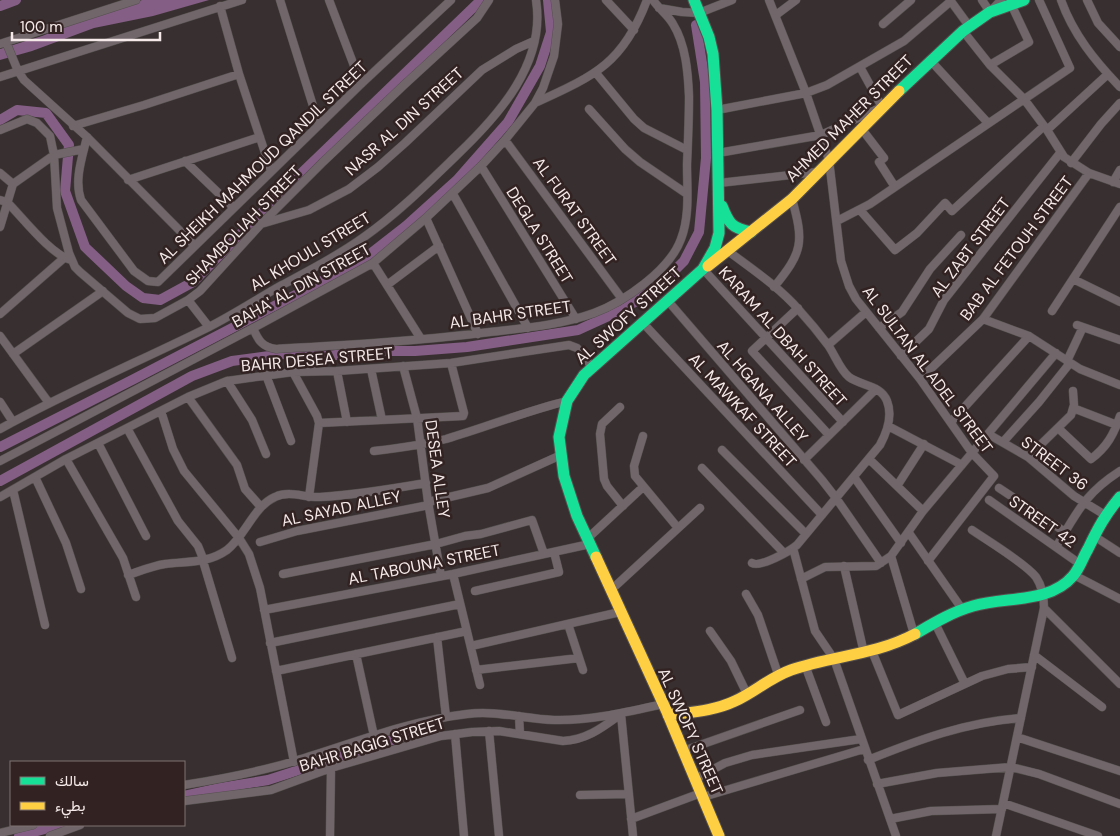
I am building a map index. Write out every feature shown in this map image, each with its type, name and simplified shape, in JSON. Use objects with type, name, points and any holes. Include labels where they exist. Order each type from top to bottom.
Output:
[{"type":"street","points":[[136,0],[5,44],[18,71],[32,87],[87,137],[194,245]]},
{"type":"street","points":[[0,77],[242,0]]},
{"type":"street","points":[[280,0],[319,124]]},
{"type":"street","points":[[329,0],[361,84]]},
{"type":"street","name":"AL SHEIKH MAHMOUD QANDIL STREET","points":[[87,137],[77,190],[81,200],[134,271],[148,281],[158,282],[319,124],[451,0]]},
{"type":"street","name":"SHAMBOLIAH STREET","points":[[0,130],[23,119],[34,121],[50,136],[54,154],[57,208],[68,259],[80,272],[128,312],[140,319],[155,318],[188,300],[200,291],[261,224],[397,92],[477,18],[489,0]]},
{"type":"street","name":"AL KHOULI STREET","points":[[0,429],[48,402],[209,327],[344,251],[400,209],[468,144],[501,109],[520,80],[527,65],[534,41],[537,18],[536,0]]},
{"type":"street","name":"BAHA' AL DIN STREET","points":[[0,461],[373,263],[453,194],[505,140],[536,103],[544,88],[554,56],[558,24],[555,0]]},
{"type":"street","points":[[606,0],[634,30]]},
{"type":"street","points":[[536,103],[596,73],[617,54],[634,30],[647,0]]},
{"type":"street","name":"AL BAHR STREET","points":[[253,328],[261,343],[276,349],[478,334],[528,328],[576,319],[594,313],[622,299],[645,282],[674,252],[685,228],[687,216],[690,96],[685,59],[677,31],[653,0]]},
{"type":"street","name":"AL SWOFY STREET","points":[[694,0],[709,37],[713,54],[719,183],[717,241],[712,256],[704,270],[592,367],[575,387],[562,419],[560,437],[561,455],[570,496],[620,612],[668,715],[719,836]]},
{"type":"street","points":[[659,8],[699,13],[732,0]]},
{"type":"street","name":"AL SULTAN AL ADEL STREET","points":[[770,0],[806,93],[829,160],[841,261],[849,286],[866,312],[920,379],[972,453],[993,474],[994,478],[928,561]]},
{"type":"street","points":[[776,15],[796,0]]},
{"type":"street","points":[[883,24],[911,0]]},
{"type":"street","points":[[717,110],[806,93],[827,86],[904,41],[951,0],[966,28],[990,65],[1024,99],[1046,128],[1060,153],[1089,173],[1116,183],[1120,170]]},
{"type":"street","points":[[982,0],[990,12]]},
{"type":"street","points":[[837,221],[860,210],[895,187],[1071,67],[1039,0]]},
{"type":"street","points":[[1061,0],[1076,34],[1120,87]]},
{"type":"street","points":[[1087,0],[1098,23],[1120,47]]},
{"type":"street","points":[[990,65],[1028,44],[1030,41],[1014,1]]},
{"type":"street","name":"AHMED MAHER STREET","points":[[704,270],[792,199],[882,107],[966,28],[990,12],[1014,1]]},
{"type":"street","points":[[220,6],[239,74],[271,171]]},
{"type":"street","name":"NASR AL DIN STREET","points":[[261,224],[309,210],[349,189],[405,144],[482,70],[516,49],[534,41]]},
{"type":"street","points":[[930,60],[988,123]]},
{"type":"street","points":[[718,153],[820,135],[882,107],[860,67]]},
{"type":"street","points":[[596,73],[644,128],[688,150]]},
{"type":"street","points":[[73,126],[239,74]]},
{"type":"street","points":[[860,210],[895,250],[917,233],[945,203],[952,211],[1108,74]]},
{"type":"street","points":[[1072,163],[1101,124],[1120,104]]},
{"type":"street","points":[[589,108],[625,149],[640,162],[687,194]]},
{"type":"street","points":[[861,128],[884,158],[879,162],[895,187]]},
{"type":"street","points":[[128,180],[260,137]]},
{"type":"street","name":"AL FURAT STREET","points":[[505,140],[622,299]]},
{"type":"street","points":[[0,227],[3,201],[13,184],[54,154],[84,149]]},
{"type":"street","name":"AL ZABT STREET","points":[[902,356],[929,329],[944,300],[1060,153]]},
{"type":"street","points":[[185,161],[233,207]]},
{"type":"street","name":"DEGLA STREET","points":[[481,166],[576,319]]},
{"type":"street","points":[[719,183],[818,172]]},
{"type":"street","points":[[0,173],[13,184]]},
{"type":"street","name":"BAB AL FETOUH STREET","points":[[920,379],[983,319],[1089,173]]},
{"type":"street","points":[[453,194],[528,328]]},
{"type":"street","points":[[719,198],[730,224],[735,228],[751,232]]},
{"type":"street","points":[[774,287],[793,262],[799,245],[799,224],[792,199]]},
{"type":"street","points":[[0,314],[68,259],[41,238],[3,201]]},
{"type":"street","points":[[1052,311],[1120,207]]},
{"type":"street","points":[[426,218],[478,334]]},
{"type":"street","points":[[879,328],[902,312],[930,269],[961,235]]},
{"type":"street","points":[[387,285],[439,246]]},
{"type":"street","points":[[728,251],[798,308],[828,345],[850,378],[884,394],[888,401],[890,413],[888,426],[880,445],[806,534],[793,548],[784,554],[759,565],[752,563]]},
{"type":"street","points":[[373,263],[421,339]]},
{"type":"street","name":"KARAM AL DBAH STREET","points":[[704,270],[843,422]]},
{"type":"street","points":[[1073,279],[1120,302]]},
{"type":"street","points":[[13,354],[103,291]]},
{"type":"street","points":[[188,300],[209,327]]},
{"type":"street","name":"AL HGANA ALLEY","points":[[668,301],[836,498],[881,564]]},
{"type":"street","points":[[798,308],[752,351],[829,435]]},
{"type":"street","points":[[828,345],[866,312]]},
{"type":"street","points":[[983,319],[1029,336],[1080,369],[1120,385]]},
{"type":"street","name":"AL MAWKAF STREET","points":[[643,324],[822,515]]},
{"type":"street","points":[[1003,442],[1039,402],[1068,362],[1080,326],[1120,340]]},
{"type":"street","points":[[0,336],[48,402]]},
{"type":"street","points":[[951,422],[1029,336]]},
{"type":"street","name":"BAHR DESEA STREET","points":[[0,497],[66,459],[188,397],[227,381],[294,372],[451,363],[569,345],[577,348],[592,367]]},
{"type":"street","points":[[801,579],[821,568],[872,566],[881,564],[891,556],[923,511],[1056,353]]},
{"type":"street","points":[[319,423],[464,415],[451,363]]},
{"type":"street","name":"DESEA ALLEY","points":[[403,366],[417,418],[428,503],[441,576]]},
{"type":"street","points":[[371,369],[382,420]]},
{"type":"street","points":[[337,371],[347,422]]},
{"type":"street","points":[[294,372],[319,423],[309,496]]},
{"type":"street","points":[[266,375],[291,440]]},
{"type":"street","points":[[227,381],[252,420],[266,454]]},
{"type":"street","points":[[804,460],[876,389]]},
{"type":"street","points":[[1028,456],[1068,418],[1073,408],[1073,391]]},
{"type":"street","points":[[188,397],[237,465],[246,489],[262,507]]},
{"type":"street","points":[[374,451],[444,439],[512,416],[568,401]]},
{"type":"street","points":[[0,402],[13,422]]},
{"type":"street","points":[[620,407],[602,424],[600,434],[604,479],[607,486],[623,506]]},
{"type":"street","points":[[1073,408],[1117,430]]},
{"type":"street","points":[[160,411],[172,449],[184,471],[239,538],[249,554],[260,588],[294,762]]},
{"type":"street","points":[[1058,428],[1091,459],[1101,452],[1117,430],[1120,416]]},
{"type":"street","points":[[888,426],[962,465]]},
{"type":"street","points":[[127,428],[178,521],[198,546],[232,658]]},
{"type":"street","name":"STREET 36","points":[[988,434],[1028,456],[1066,490],[1105,514]]},
{"type":"street","points":[[643,436],[634,471],[635,476],[678,528]]},
{"type":"street","points":[[98,443],[146,536]]},
{"type":"street","points":[[897,486],[924,444]]},
{"type":"street","points":[[722,450],[806,534]]},
{"type":"street","name":"AL SAYAD ALLEY","points":[[260,542],[287,533],[428,503],[488,488],[561,455]]},
{"type":"street","points":[[66,459],[123,558],[136,597]]},
{"type":"street","points":[[869,459],[923,511]]},
{"type":"street","points":[[702,468],[784,554]]},
{"type":"street","points":[[1056,547],[1083,502],[1096,489],[1120,471]]},
{"type":"street","points":[[35,477],[66,543],[81,589]]},
{"type":"street","points":[[854,477],[901,544]]},
{"type":"street","points":[[128,575],[161,565],[204,561],[226,550],[239,538],[262,507],[276,496],[284,494],[309,496],[359,493],[426,483]]},
{"type":"street","points":[[589,541],[643,487]]},
{"type":"street","points":[[998,488],[1065,532]]},
{"type":"street","points":[[13,490],[44,625]]},
{"type":"street","points":[[668,715],[721,706],[736,701],[778,674],[805,665],[890,646],[962,609],[992,601],[1043,595],[1061,587],[1077,570],[1105,514],[1120,497]]},
{"type":"street","name":"STREET 42","points":[[989,500],[1056,547],[1077,570],[1120,599]]},
{"type":"street","points":[[611,590],[700,508]]},
{"type":"street","points":[[283,574],[436,544],[464,536],[504,529],[532,520],[544,554]]},
{"type":"street","points":[[972,530],[1030,571],[1039,582],[1043,595],[1044,608],[1002,806],[999,835]]},
{"type":"street","points":[[908,533],[962,609]]},
{"type":"street","points":[[1094,536],[1120,553]]},
{"type":"street","name":"AL TABOUNA STREET","points":[[264,610],[452,574],[554,552],[589,541]]},
{"type":"street","points":[[793,548],[815,631],[834,659],[896,836]]},
{"type":"street","points":[[475,591],[558,572],[554,552]]},
{"type":"street","points":[[891,556],[914,634]]},
{"type":"street","points":[[844,566],[868,652],[898,715],[982,676],[1008,669],[1032,667]]},
{"type":"street","points":[[452,574],[480,685]]},
{"type":"street","points":[[746,594],[758,616],[778,674]]},
{"type":"street","points":[[270,643],[460,604]]},
{"type":"street","points":[[1044,608],[1120,684]]},
{"type":"street","points":[[471,646],[620,612]]},
{"type":"street","points":[[935,623],[965,684]]},
{"type":"street","points":[[568,624],[583,670]]},
{"type":"street","points":[[276,671],[466,631]]},
{"type":"street","points":[[710,631],[731,661],[746,694]]},
{"type":"street","points":[[437,637],[443,718],[442,736]]},
{"type":"street","points":[[356,654],[374,736]]},
{"type":"street","points":[[1034,655],[1102,707]]},
{"type":"street","points":[[476,670],[579,658]]},
{"type":"street","points":[[805,665],[826,722]]},
{"type":"street","name":"BAHR BAGIG STREET","points":[[185,785],[294,762],[395,728],[443,718],[478,713],[560,720],[622,714],[663,704]]},
{"type":"street","points":[[683,751],[800,710]]},
{"type":"street","points":[[622,714],[632,836]]},
{"type":"street","name":"BAHR BAGIG STREET","points":[[185,801],[271,790],[331,768],[442,736],[489,731],[564,741],[573,740],[592,734],[622,714]]},
{"type":"street","points":[[519,716],[520,734]]},
{"type":"street","points":[[868,760],[928,736],[994,720],[1021,718]]},
{"type":"street","points":[[489,731],[499,836]]},
{"type":"street","points":[[455,734],[464,836]]},
{"type":"street","points":[[1017,737],[1120,771]]},
{"type":"street","points":[[695,779],[725,764],[752,755],[861,739]]},
{"type":"street","points":[[631,818],[702,795],[864,749]]},
{"type":"street","points":[[877,784],[937,773],[1011,767],[1039,774],[1120,804]]},
{"type":"street","points":[[330,836],[331,768]]},
{"type":"street","points":[[580,795],[629,794]]},
{"type":"street","points":[[890,819],[931,811],[1002,806],[1098,836]]},
{"type":"street","points":[[0,833],[28,826]]},
{"type":"street","points":[[50,836],[77,826]]},
{"type":"shaded area","points":[[142,0],[209,0],[153,16],[94,28],[32,51],[0,60],[0,49],[42,36],[99,13]]},
{"type":"waterway","points":[[0,6],[16,0]]},
{"type":"waterway","points":[[0,120],[17,110],[46,113],[69,145],[65,191],[85,247],[126,286],[143,298],[160,300],[193,282],[290,184],[479,0]]},
{"type":"waterway","points":[[0,447],[365,258],[406,226],[457,180],[508,122],[540,66],[551,32],[548,0]]},
{"type":"waterway","points":[[0,481],[192,376],[232,361],[284,354],[307,353],[327,356],[371,351],[415,351],[467,347],[578,330],[624,309],[661,284],[684,261],[699,232],[706,158],[705,82],[696,25]]},
{"type":"waterway","points":[[185,796],[268,780],[429,728]]},
{"type":"waterway","points":[[19,836],[55,826]]},
{"type":"traffic: fast","points":[[596,557],[577,516],[564,476],[559,437],[567,401],[584,375],[703,269],[715,248],[719,233],[717,110],[713,54],[709,37],[694,0]]},
{"type":"traffic: fast","points":[[899,91],[963,31],[990,12],[1024,0]]},
{"type":"traffic: fast","points":[[722,206],[727,217],[735,227],[751,232]]},
{"type":"traffic: fast","points":[[915,634],[965,608],[1040,595],[1063,585],[1080,566],[1102,522],[1120,497]]},
{"type":"traffic: slow","points":[[708,266],[792,199],[899,91]]},
{"type":"traffic: slow","points":[[596,557],[667,712],[719,836]]},
{"type":"traffic: slow","points":[[668,715],[719,707],[742,697],[791,670],[884,647],[915,634]]}]
